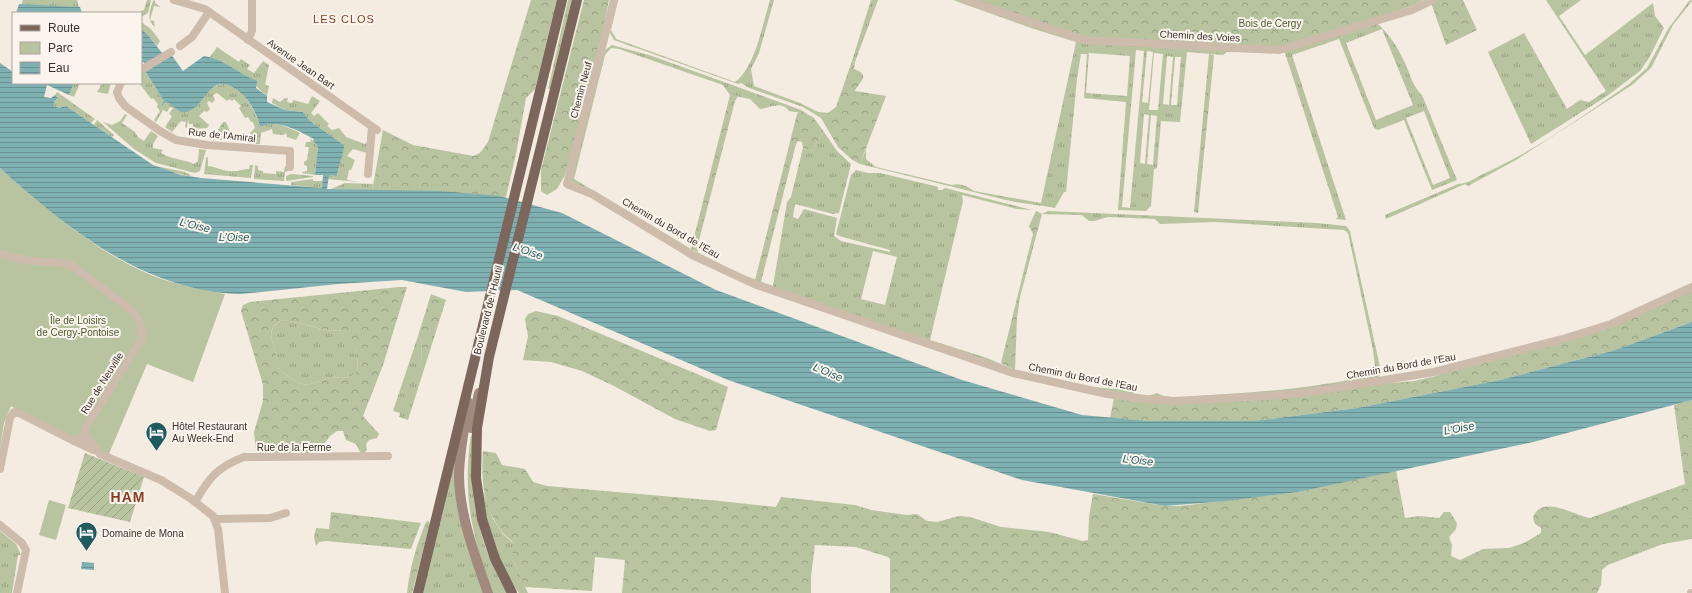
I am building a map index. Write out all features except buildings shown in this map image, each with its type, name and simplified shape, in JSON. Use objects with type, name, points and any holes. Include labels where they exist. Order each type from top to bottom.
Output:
[{"type":"main road","name":"Boulevard de l'Hautil","points":[[488,593],[471,542],[464,512],[460,488],[459,467],[473,371],[562,0]]},
{"type":"main road","name":"Boulevard de l'Hautil","points":[[464,512],[464,479],[468,446],[477,401],[577,0]]},
{"type":"main road","points":[[489,357],[477,428],[475,463],[477,492],[489,545],[512,593]]},
{"type":"main road","points":[[418,593],[473,371]]},
{"type":"street","name":"Avenue Jean Bart","points":[[174,0],[209,12],[375,129],[368,174]]},
{"type":"street","points":[[248,40],[252,31],[252,0]]},
{"type":"street","name":"Chemin Neuf","points":[[566,184],[614,0]]},
{"type":"street","name":"Chemin des Voies","points":[[965,0],[1084,40],[1280,50],[1412,10],[1433,0]]},
{"type":"street","points":[[180,46],[192,37],[209,12]]},
{"type":"street","points":[[142,69],[171,52]]},
{"type":"street","name":"Rue de l'Amiral","points":[[121,84],[117,92],[123,104],[167,136],[181,141],[206,145],[290,151],[290,167]]},
{"type":"street","name":"Chemin du Bord de l'Eau","points":[[566,184],[592,194],[694,256],[754,284],[1013,373],[1107,394],[1145,399],[1174,401],[1304,393],[1434,372],[1556,341],[1611,324],[1692,287]]},
{"type":"street","name":"Rue de Neuville","points":[[0,254],[24,260],[70,264],[129,308],[138,319],[142,330],[141,340],[86,427],[85,436]]},
{"type":"street","points":[[0,469],[10,417],[14,412],[19,413],[100,454],[161,480],[195,502],[215,519],[221,547],[225,593]]},
{"type":"street","points":[[74,441],[85,436],[100,454]]},
{"type":"street","name":"Rue de la Ferme","points":[[195,502],[212,475],[224,466],[244,457],[388,456]]},
{"type":"street","points":[[215,519],[270,518],[286,513]]},
{"type":"street","points":[[0,525],[22,543],[26,549],[17,593]]},
{"type":"green space","points":[[23,0],[77,0],[79,7],[21,5]]},
{"type":"green space","points":[[147,0],[151,0],[148,13],[142,16],[141,11],[144,10]]},
{"type":"green space","points":[[155,0],[155,3],[161,7],[154,6],[150,20],[151,8],[153,1]]},
{"type":"green space","points":[[531,0],[557,0],[535,89],[526,98],[516,154],[506,197],[372,191],[383,130],[413,145],[473,156],[482,151],[488,142]]},
{"type":"green space","points":[[568,0],[572,0],[550,89],[548,89]]},
{"type":"green space","points":[[584,0],[609,0],[593,78],[565,175],[557,189],[547,195],[541,191],[541,170]]},
{"type":"green space","points":[[616,0],[618,0],[611,30],[616,39],[735,82],[748,67],[761,32],[770,0],[774,0],[759,53],[751,69],[754,86],[800,103],[818,112],[829,113],[821,118],[803,107],[749,88],[741,83],[738,84],[614,40],[610,33]]},
{"type":"green space","points":[[871,0],[878,0],[855,62],[852,61]]},
{"type":"green space","points":[[953,0],[1377,23],[1396,45],[1413,83],[1422,95],[1457,180],[1432,190],[1404,120],[1378,130],[1374,128],[1339,39],[1292,55],[1346,220],[1336,219],[1338,217],[1285,53],[1227,52],[1223,55],[1187,52],[1180,122],[1161,121],[1157,168],[1154,169],[1151,206],[1146,211],[1118,210],[1126,102],[1084,98],[1087,54],[1081,54],[1077,79],[1066,192],[1064,192],[1055,208],[1019,203],[860,164],[866,150],[866,159],[876,167],[952,185],[955,184],[966,186],[974,191],[1041,203],[1076,42],[1031,28]],"holes":[[[1382,29],[1413,105],[1376,120],[1346,43]],[[1136,50],[1144,51],[1130,208],[1122,207]],[[1147,51],[1153,52],[1148,103],[1142,102]],[[1089,53],[1130,56],[1127,96],[1086,93]],[[1154,53],[1163,54],[1158,110],[1149,110]],[[1167,56],[1173,57],[1169,105],[1163,104]],[[1175,57],[1181,57],[1177,105],[1171,105]],[[1424,111],[1450,178],[1433,185],[1406,118]],[[1144,114],[1149,115],[1145,164],[1140,163]],[[1151,115],[1157,116],[1153,165],[1147,164]]]},
{"type":"green space","name":"Bois de Cergy","points":[[955,0],[1423,0],[1414,5],[1292,48],[1079,40]]},
{"type":"green space","points":[[1436,0],[1463,0],[1477,30],[1446,45],[1431,3]]},
{"type":"green space","points":[[1546,0],[1581,0],[1559,16],[1585,55],[1653,3],[1655,16],[1664,28],[1649,58],[1640,71],[1607,96],[1531,144],[1488,52],[1524,33],[1567,109],[1580,100],[1589,102],[1606,91]]},
{"type":"green space","points":[[1690,0],[1692,1],[1673,25],[1651,68],[1632,85],[1516,160],[1468,186],[1465,184],[1386,219],[1385,215],[1458,184],[1465,183],[1521,155],[1540,144],[1629,84],[1647,68],[1668,29]]},
{"type":"green space","points":[[150,20],[154,21],[155,27],[152,24]]},
{"type":"green space","points":[[142,23],[151,29],[160,41],[157,46],[142,30]]},
{"type":"green space","points":[[612,45],[652,56],[801,110],[808,114],[789,111],[779,105],[760,109],[750,99],[730,95],[723,85],[619,49],[611,48],[605,55],[574,179],[691,249],[738,273],[773,286],[787,202],[791,197],[803,148],[813,151],[824,132],[837,151],[851,164],[839,213],[833,214],[795,204],[793,217],[798,219],[804,209],[837,218],[834,236],[841,241],[890,252],[890,250],[836,234],[851,175],[856,170],[868,173],[880,173],[935,186],[938,187],[938,190],[945,188],[1032,210],[1017,209],[962,195],[963,201],[930,340],[987,358],[1015,370],[1083,386],[1032,376],[735,275],[571,181],[605,50]],"holes":[[[873,251],[897,257],[885,305],[861,299]]]},
{"type":"green space","points":[[217,47],[239,62],[241,59],[250,65],[247,69],[254,73],[263,61],[269,65],[265,85],[269,86],[267,96],[242,74],[210,57]]},
{"type":"green space","points":[[1209,54],[1214,55],[1198,213],[1194,212]]},
{"type":"green space","points":[[852,61],[855,62],[854,69],[860,71],[863,77],[855,91],[886,96],[860,164],[851,159],[838,147],[821,118],[836,107]]},
{"type":"green space","points":[[145,71],[164,101],[161,106],[162,107],[165,102],[173,105],[179,111],[190,111],[207,92],[214,87],[222,84],[230,85],[244,95],[258,120],[260,127],[275,124],[300,133],[296,140],[287,137],[286,133],[283,135],[273,134],[272,129],[261,133],[260,144],[252,144],[256,141],[254,138],[251,139],[250,133],[255,128],[253,122],[251,122],[248,117],[245,118],[239,108],[241,106],[234,99],[232,101],[230,99],[227,101],[217,93],[213,95],[215,100],[212,103],[209,101],[207,103],[210,109],[207,112],[204,111],[199,116],[209,125],[207,128],[192,129],[193,124],[189,124],[188,119],[187,128],[185,127],[186,122],[181,121],[172,132],[165,127],[172,116],[169,114],[173,108],[170,107],[167,112],[163,110],[156,122],[154,120],[160,111],[157,107],[158,104],[153,98],[151,99],[140,84],[142,84],[142,73]]},
{"type":"green space","points":[[74,84],[80,84],[74,97],[69,95]]},
{"type":"green space","points":[[101,84],[111,84],[108,94],[97,92]]},
{"type":"green space","points":[[57,92],[95,119],[91,123],[66,106],[58,108],[54,106],[54,102],[58,98],[55,95]]},
{"type":"green space","points":[[730,95],[738,96],[735,101],[697,248],[698,252],[691,249]]},
{"type":"green space","points":[[312,96],[320,101],[311,113],[314,116],[318,113],[329,124],[327,126],[332,130],[339,128],[346,137],[365,144],[368,142],[367,153],[353,149],[347,156],[355,160],[351,170],[349,170],[347,180],[359,182],[328,179],[329,175],[337,176],[344,145],[310,121],[303,112],[285,110],[272,103],[273,98],[280,102],[285,98],[288,98],[287,102],[292,103],[293,100],[308,104]]},
{"type":"green space","points":[[800,111],[813,117],[824,132],[813,151],[803,148],[802,142],[798,141],[796,144],[761,282],[755,280],[797,114]]},
{"type":"green space","points":[[125,114],[127,115],[122,123],[135,132],[138,137],[144,141],[151,131],[158,136],[153,144],[153,148],[163,150],[161,153],[165,155],[194,164],[198,161],[199,149],[206,150],[200,171],[195,173],[156,163],[134,149],[103,122],[112,125],[120,121]]},
{"type":"green space","points":[[97,120],[114,135],[112,137],[94,125]]},
{"type":"green space","points":[[223,122],[226,122],[231,134],[231,140],[214,140],[213,138]]},
{"type":"green space","points":[[310,138],[318,146],[315,175],[302,173],[307,171],[307,166],[304,165],[304,162],[307,160],[309,147],[305,147],[306,142],[311,142]]},
{"type":"green space","points":[[208,157],[208,166],[227,171],[249,169],[250,165],[253,165],[251,178],[204,174],[206,158]]},
{"type":"green space","points":[[255,165],[258,166],[258,170],[263,171],[263,173],[276,174],[276,171],[284,172],[285,166],[288,167],[288,171],[285,172],[284,181],[254,179]]},
{"type":"green space","points":[[156,166],[185,172],[193,177],[167,171]]},
{"type":"green space","name":"Île de Loisirs de Cergy-Pontoise","points":[[0,168],[34,198],[72,228],[111,255],[151,275],[188,286],[225,294],[193,382],[147,364],[108,456],[62,436],[11,406],[4,423],[0,449]]},
{"type":"green space","points":[[291,174],[313,177],[286,181],[286,176]]},
{"type":"green space","points":[[313,179],[313,181],[323,181],[322,188],[291,185],[291,182]]},
{"type":"green space","points":[[345,183],[373,184],[372,191],[331,189]]},
{"type":"green space","points":[[1036,211],[1042,214],[1020,297],[1017,318],[1015,370],[1001,363],[1033,234],[1029,226]]},
{"type":"green space","points":[[1048,211],[1317,223],[1346,226],[1350,231],[1380,367],[1379,377],[1293,392],[1152,399],[1084,386],[1134,391],[1134,395],[1148,396],[1157,393],[1169,397],[1183,397],[1294,388],[1356,379],[1376,374],[1373,350],[1348,233],[1344,230],[1216,222],[1160,224],[1155,219],[1108,217],[1089,221],[1082,215],[1042,214]]},
{"type":"green space","points":[[407,287],[383,365],[363,416],[379,434],[377,438],[369,440],[366,444],[367,450],[364,453],[360,452],[356,444],[346,440],[343,431],[337,431],[330,436],[318,453],[257,454],[254,432],[263,401],[263,385],[241,311],[243,305],[250,302]],"holes":[[[282,320],[304,324],[328,331],[346,332],[352,342],[358,361],[356,372],[350,377],[331,378],[309,384],[294,381],[277,366],[276,353],[271,335],[272,329]]]},
{"type":"green space","points":[[1692,289],[1692,322],[1612,351],[1500,380],[1357,408],[1254,421],[1149,421],[1110,418],[1114,398],[1170,403],[1414,381],[1562,341]]},
{"type":"green space","points":[[431,294],[446,300],[426,363],[421,363],[422,343],[418,336]]},
{"type":"green space","points":[[536,311],[558,316],[728,387],[716,430],[710,431],[675,419],[614,386],[582,371],[551,362],[523,360],[528,336],[525,319],[528,314]]},
{"type":"green space","points":[[282,320],[328,331],[347,332],[357,354],[358,367],[356,372],[350,377],[331,378],[309,384],[294,381],[277,366],[276,353],[271,335],[272,329]]},
{"type":"green space","points":[[418,336],[422,343],[421,362],[426,363],[408,420],[399,417],[400,413],[393,411]]},
{"type":"green space","points":[[1692,400],[1692,539],[1663,544],[1608,565],[1602,570],[1601,585],[1597,593],[890,593],[890,559],[888,557],[856,547],[815,545],[811,576],[811,593],[622,593],[625,560],[595,557],[592,591],[525,587],[513,559],[513,543],[502,532],[496,523],[487,503],[482,473],[483,451],[496,453],[502,465],[525,469],[533,482],[547,486],[776,507],[781,497],[855,505],[871,510],[907,515],[917,514],[927,521],[937,522],[959,516],[970,517],[1001,527],[1049,532],[1083,541],[1088,540],[1089,517],[1093,494],[1165,506],[1180,506],[1298,492],[1396,470],[1405,518],[1420,516],[1439,518],[1444,512],[1450,512],[1457,523],[1456,529],[1449,537],[1452,545],[1451,556],[1460,560],[1483,549],[1509,548],[1524,543],[1541,533],[1541,528],[1535,524],[1533,518],[1537,511],[1543,507],[1550,506],[1559,508],[1590,518],[1685,484],[1674,405]]},
{"type":"green space","points":[[471,435],[473,448],[475,507],[478,522],[493,566],[507,593],[493,593],[474,534],[468,497],[468,457]]},
{"type":"green space","points":[[85,453],[144,477],[130,522],[68,508]]},
{"type":"green space","points":[[455,460],[483,593],[422,593]]},
{"type":"green space","points":[[483,491],[493,519],[503,534],[513,543],[513,559],[528,593],[519,593],[499,558],[489,531],[483,504]]},
{"type":"green space","points":[[49,500],[66,505],[56,540],[39,535]]},
{"type":"green space","points":[[331,512],[421,523],[411,549],[326,541],[319,542],[316,546],[314,537],[316,528],[329,529]]},
{"type":"green space","points":[[429,521],[430,525],[412,593],[407,593],[416,548],[426,522]]},
{"type":"green space","points":[[0,531],[16,544],[21,555],[18,555],[12,593],[0,593]]},
{"type":"water","points":[[19,4],[80,7],[82,12],[16,12]]},
{"type":"water","name":"L’Oise","points":[[142,30],[162,53],[168,50],[183,71],[204,56],[218,60],[257,81],[256,88],[267,96],[267,102],[285,110],[303,112],[310,121],[344,145],[337,176],[329,175],[327,189],[441,191],[500,196],[562,213],[716,290],[962,380],[1082,415],[1149,421],[1253,421],[1357,408],[1500,380],[1612,351],[1692,322],[1692,400],[1533,442],[1298,492],[1226,501],[1165,506],[1022,480],[728,380],[517,290],[466,292],[402,280],[338,284],[241,294],[206,291],[173,282],[141,269],[110,253],[81,234],[26,191],[0,168],[0,63],[12,71],[12,84],[74,84],[69,95],[47,85],[44,97],[51,98],[55,95],[58,98],[54,102],[54,106],[59,108],[66,106],[153,165],[181,175],[322,188],[323,175],[315,175],[318,146],[313,141],[314,139],[295,129],[281,125],[274,124],[260,127],[250,104],[241,93],[230,86],[222,84],[215,86],[199,104],[186,112],[181,112],[165,102],[162,107],[161,106],[164,101],[145,71],[148,71],[149,69],[143,62],[142,64]]},
{"type":"water","points":[[82,562],[94,563],[94,570],[81,569]]},
{"type":"place","name":"Hôtel Restaurant Au Week-End","points":[[156,452]]},
{"type":"place","name":"Domaine de Mona","points":[[87,552]]},
{"type":"district","name":"LES CLOS","points":[[344,19]]},
{"type":"district","name":"HAM","points":[[128,497]]},
{"type":"water label","name":"L'Oise","points":[[195,225]]},
{"type":"water label","name":"L'Oise","points":[[528,251]]},
{"type":"water label","name":"L'Oise","points":[[828,372]]},
{"type":"water label","name":"L'Oise","points":[[1459,428]]},
{"type":"water label","name":"L'Oise","points":[[1138,460]]}]
